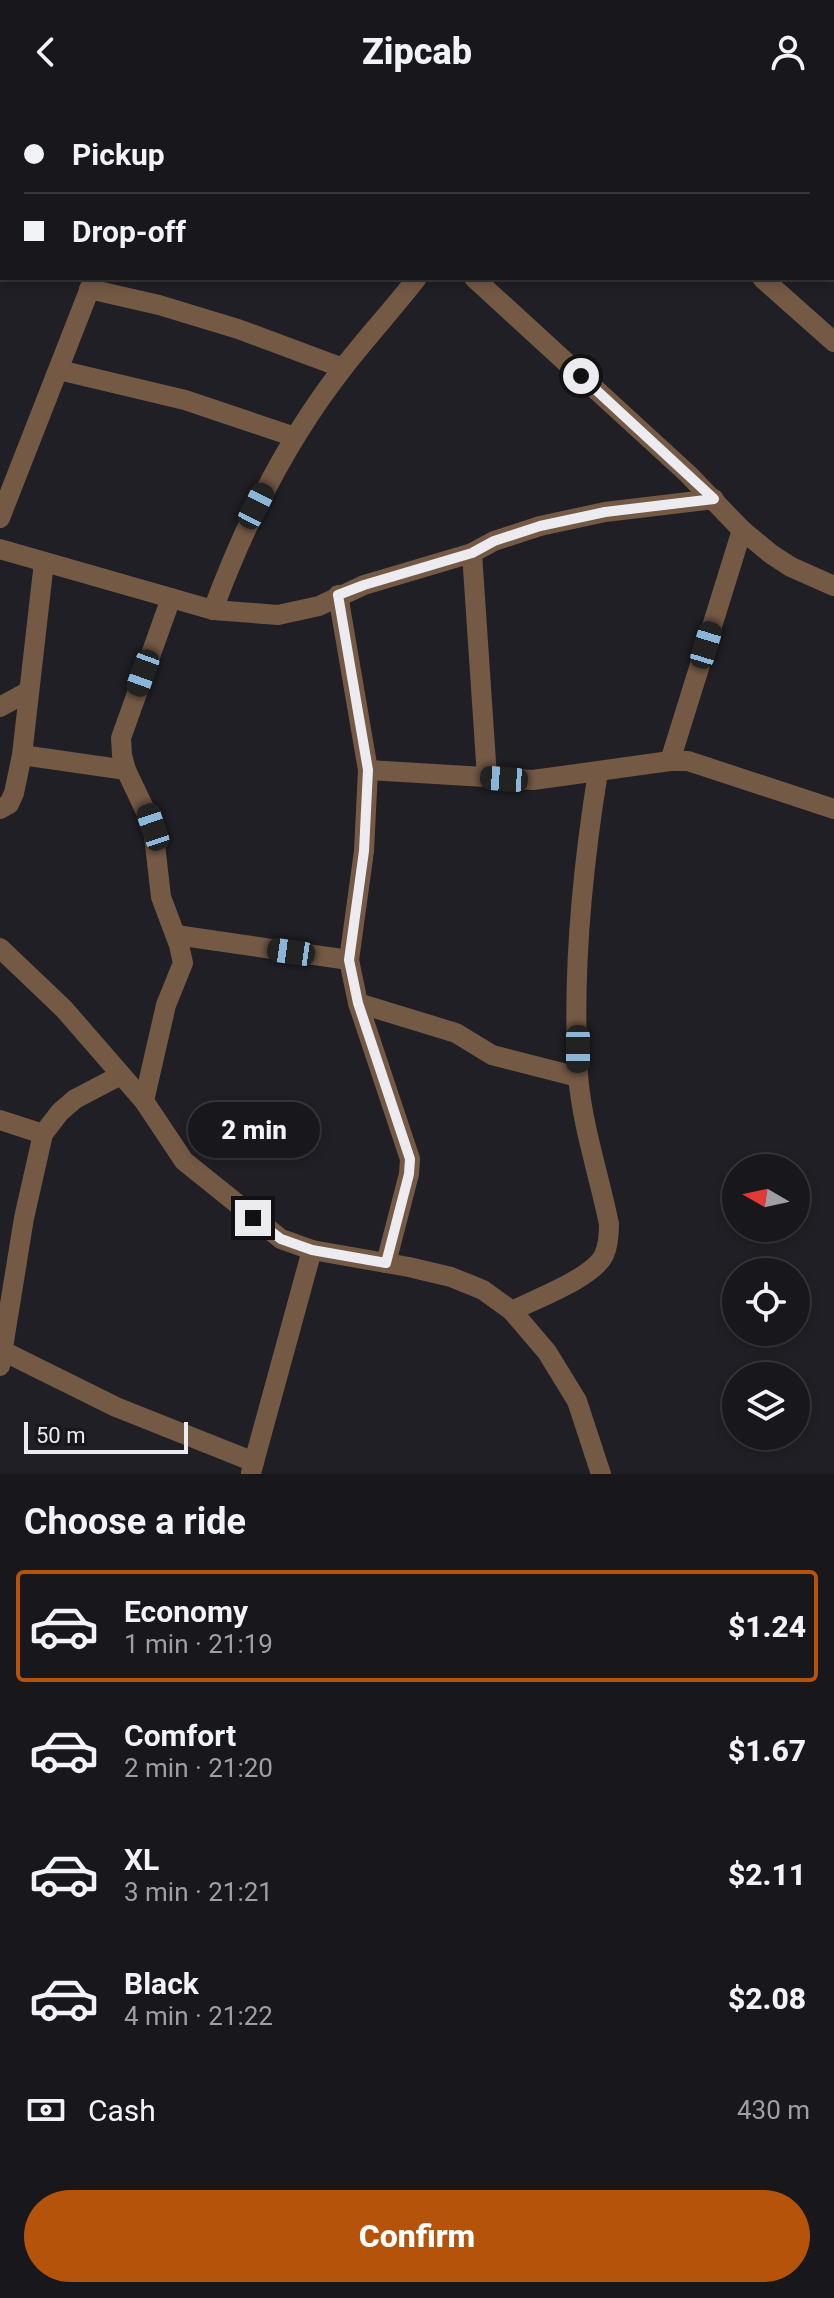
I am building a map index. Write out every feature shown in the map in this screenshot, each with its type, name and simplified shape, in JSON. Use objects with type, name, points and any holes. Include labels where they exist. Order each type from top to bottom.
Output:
[{"type":"street","points":[[213,610],[244,531],[295,437],[343,368],[415,280]]},
{"type":"street","points":[[476,280],[714,499],[742,530],[791,567],[834,586]]},
{"type":"street","points":[[764,280],[834,342]]},
{"type":"street","points":[[0,518],[92,284],[238,329],[343,368]]},
{"type":"street","points":[[59,370],[185,400],[295,437]]},
{"type":"street","points":[[0,549],[213,610],[278,615],[310,609],[364,585],[472,553],[494,541],[540,526],[605,512],[714,499]]},
{"type":"street","points":[[670,761],[742,530]]},
{"type":"street","points":[[472,553],[487,777]]},
{"type":"street","points":[[0,809],[9,804],[14,793],[22,755],[44,562]]},
{"type":"street","points":[[338,595],[368,770],[364,851],[349,960],[358,1003],[410,1159],[386,1263]]},
{"type":"street","points":[[144,1101],[166,1005],[183,963],[161,897],[153,827],[122,755],[125,722],[171,598]]},
{"type":"street","points":[[0,707],[29,691]]},
{"type":"street","points":[[22,755],[126,770]]},
{"type":"street","points":[[368,770],[533,780],[670,761],[704,765],[834,809]]},
{"type":"street","points":[[512,1311],[594,1269],[603,1257],[608,1242],[609,1224],[578,1077],[577,991],[582,905],[598,772]]},
{"type":"street","points":[[176,935],[349,960]]},
{"type":"street","points":[[0,948],[64,1009],[144,1101],[184,1161],[281,1239],[312,1250],[451,1277],[483,1290],[512,1311],[547,1352],[577,1401],[601,1474]]},
{"type":"street","points":[[358,1003],[456,1033],[492,1055],[578,1077]]},
{"type":"street","points":[[121,1075],[75,1099],[43,1134],[24,1218],[1,1358],[252,1468],[312,1250]]},
{"type":"street","points":[[0,1120],[43,1134]]},
{"type":"route","points":[[253,1218],[281,1239],[312,1250],[386,1263],[409,1174],[410,1159],[406,1144],[358,1003],[349,960],[364,851],[368,770],[338,595],[472,553],[494,541],[540,526],[605,512],[714,499],[581,376]]}]
